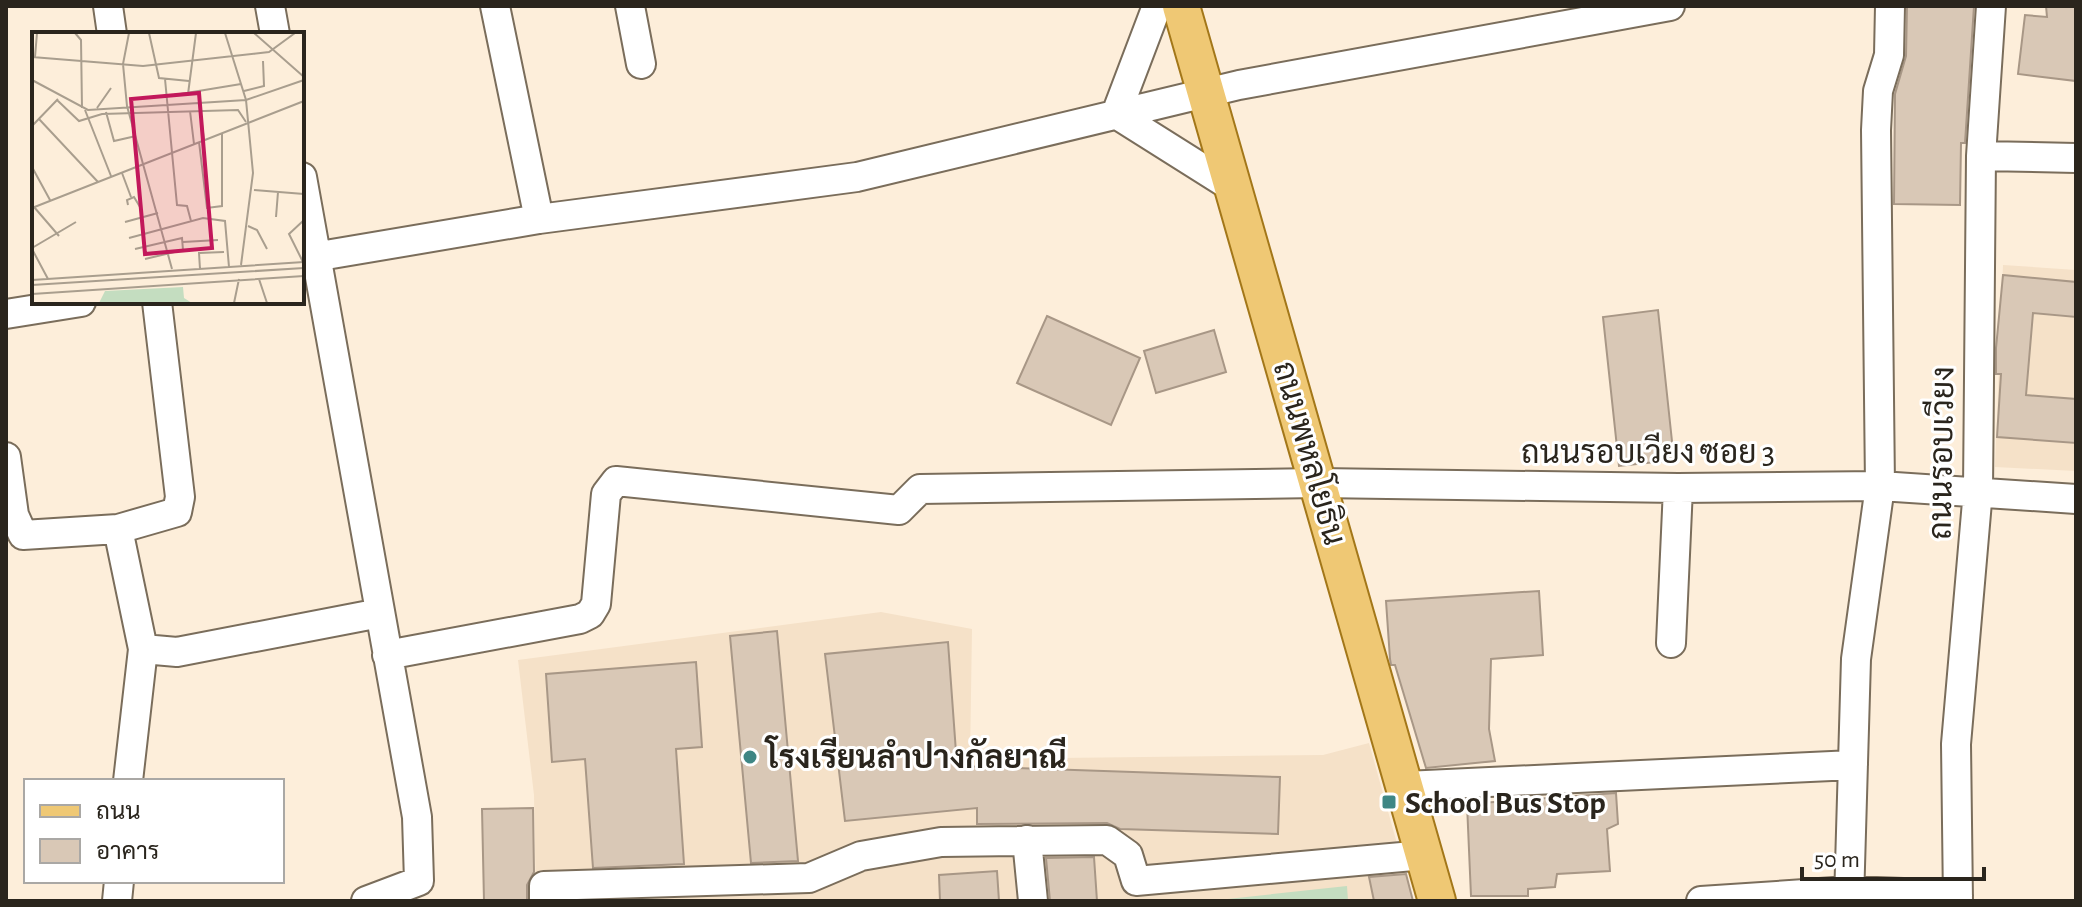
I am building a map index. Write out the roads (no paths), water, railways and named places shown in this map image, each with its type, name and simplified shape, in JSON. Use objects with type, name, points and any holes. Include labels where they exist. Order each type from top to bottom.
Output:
[{"type":"main road","name":"ถนนพหลโยธิน","points":[[1181,6],[1437,901]]},
{"type":"street","points":[[108,6],[112,32]]},
{"type":"street","points":[[270,6],[275,32]]},
{"type":"street","points":[[495,6],[539,219]]},
{"type":"street","points":[[630,6],[641,64]]},
{"type":"street","points":[[1116,114],[1157,6]]},
{"type":"street","points":[[309,258],[539,219],[857,177],[1207,92],[1586,15],[1670,6]]},
{"type":"street","points":[[1849,896],[1856,659],[1880,486],[1876,130],[1878,91],[1889,55],[1890,6]]},
{"type":"street","name":"ถนนรอบเวียง","points":[[1958,898],[1956,744],[1978,490],[1981,156],[1991,6]]},
{"type":"street","points":[[1116,114],[1235,189]]},
{"type":"street","points":[[1981,156],[2076,158]]},
{"type":"street","points":[[304,200],[309,258],[417,817],[420,876],[416,885],[366,901]]},
{"type":"street","points":[[6,314],[68,304]]},
{"type":"street","points":[[6,457],[14,515],[23,535],[118,529],[177,512],[180,497],[157,304]]},
{"type":"street","name":"ถนนรอบเวียง ซอย 3","points":[[387,655],[590,614],[596,604],[606,494],[616,481],[899,510],[920,489],[1319,483],[1678,488],[1880,486],[1978,490],[2076,499]]},
{"type":"street","points":[[1671,643],[1678,488]]},
{"type":"street","points":[[118,529],[143,649],[128,779]]},
{"type":"street","points":[[143,649],[177,652],[380,613]]},
{"type":"street","points":[[1405,786],[1853,765]]},
{"type":"street","points":[[1027,840],[1033,901]]},
{"type":"street","points":[[544,901],[544,886],[748,891],[809,878],[861,856],[941,842],[1107,840],[1128,855],[1137,891],[1424,855]]},
{"type":"street","points":[[1701,901],[1849,896],[1958,898]]},
{"type":"place","name":"โรงเรียนลำปางกัลยาณี","points":[[750,757]]},
{"type":"place","name":"School Bus Stop","points":[[1389,802]]}]
